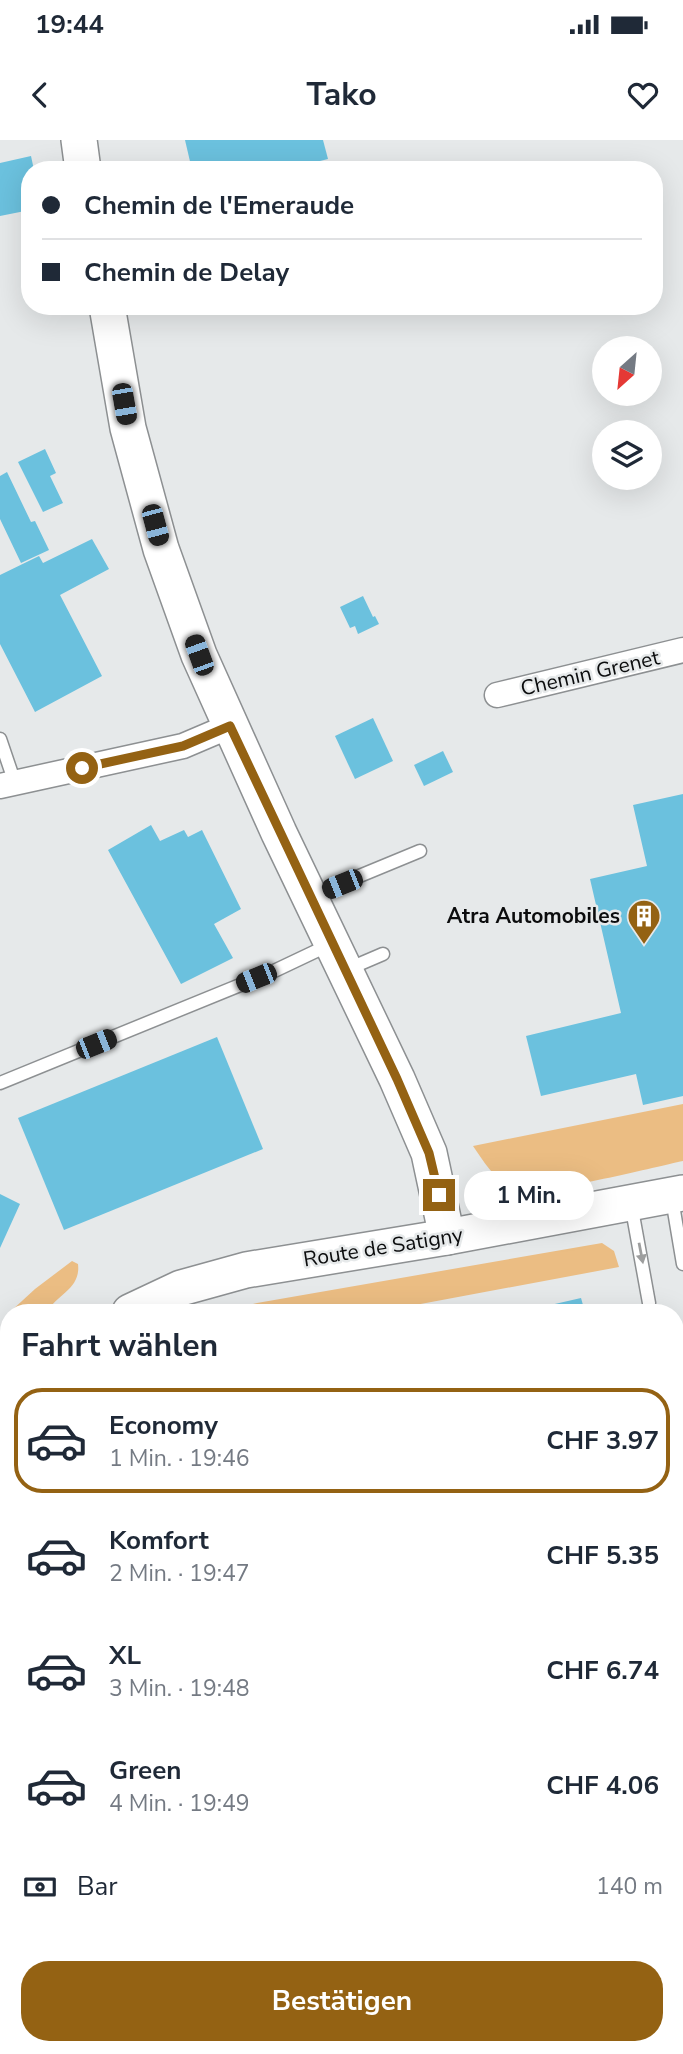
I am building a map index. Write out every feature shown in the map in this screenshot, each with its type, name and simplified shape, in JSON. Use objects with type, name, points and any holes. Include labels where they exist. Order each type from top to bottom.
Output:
[{"type":"street","points":[[79,140],[82,161]]},
{"type":"street","points":[[109,315],[128,428],[161,549],[199,655],[429,1153],[447,1237]]},
{"type":"street","name":"Chemin Grenet","points":[[497,695],[683,650]]},
{"type":"street","points":[[7,785],[183,746],[230,726]]},
{"type":"street","name":"Route de Satigny","points":[[148,1304],[181,1289],[246,1270],[677,1195]]},
{"type":"lane","points":[[0,739],[7,785]]},
{"type":"lane","points":[[309,897],[420,851]]},
{"type":"lane","points":[[0,1083],[272,972],[338,958],[383,954]]},
{"type":"lane","points":[[677,1195],[683,1264]]},
{"type":"lane","points":[[631,1204],[649,1303]]},
{"type":"shaded area","points":[[683,1104],[683,1161],[596,1181],[546,1189],[514,1188],[495,1176],[473,1146]]},
{"type":"shaded area","points":[[602,1243],[614,1251],[619,1267],[421,1304],[253,1304]]},
{"type":"shaded area","points":[[72,1261],[78,1264],[76,1280],[53,1304],[19,1304]]},
{"type":"building","points":[[185,140],[323,140],[328,159],[320,161],[190,161]]},
{"type":"building","points":[[31,156],[32,161],[21,161],[21,212],[0,216],[0,163]]},
{"type":"building","points":[[45,449],[56,473],[50,476],[63,503],[43,512],[18,462]]},
{"type":"building","points":[[7,472],[31,522],[35,521],[49,550],[21,563],[0,519],[0,476]]},
{"type":"building","points":[[92,539],[109,569],[60,595],[102,676],[35,712],[0,644],[0,575],[39,556],[43,563]]},
{"type":"building","points":[[363,596],[379,624],[358,634],[355,626],[350,628],[340,607]]},
{"type":"building","points":[[373,718],[393,761],[355,779],[335,736]]},
{"type":"building","points":[[443,751],[453,772],[424,786],[414,765]]},
{"type":"building","name":"Atra Automobiles","points":[[683,794],[683,1096],[643,1105],[636,1074],[541,1096],[526,1036],[621,1013],[590,879],[647,866],[633,805]]},
{"type":"building","points":[[151,825],[160,841],[184,830],[188,837],[202,830],[241,909],[214,924],[233,958],[181,984],[108,850]]},
{"type":"building","points":[[217,1037],[263,1149],[64,1230],[18,1118]]},
{"type":"building","points":[[0,1194],[20,1204],[0,1248]]},
{"type":"building","points":[[581,1298],[583,1304],[555,1304]]},
{"type":"place","name":"Atra Automobiles","points":[[644,946]]},
{"type":"route","points":[[82,768],[183,746],[230,726],[397,1079],[429,1153],[439,1195]]}]
